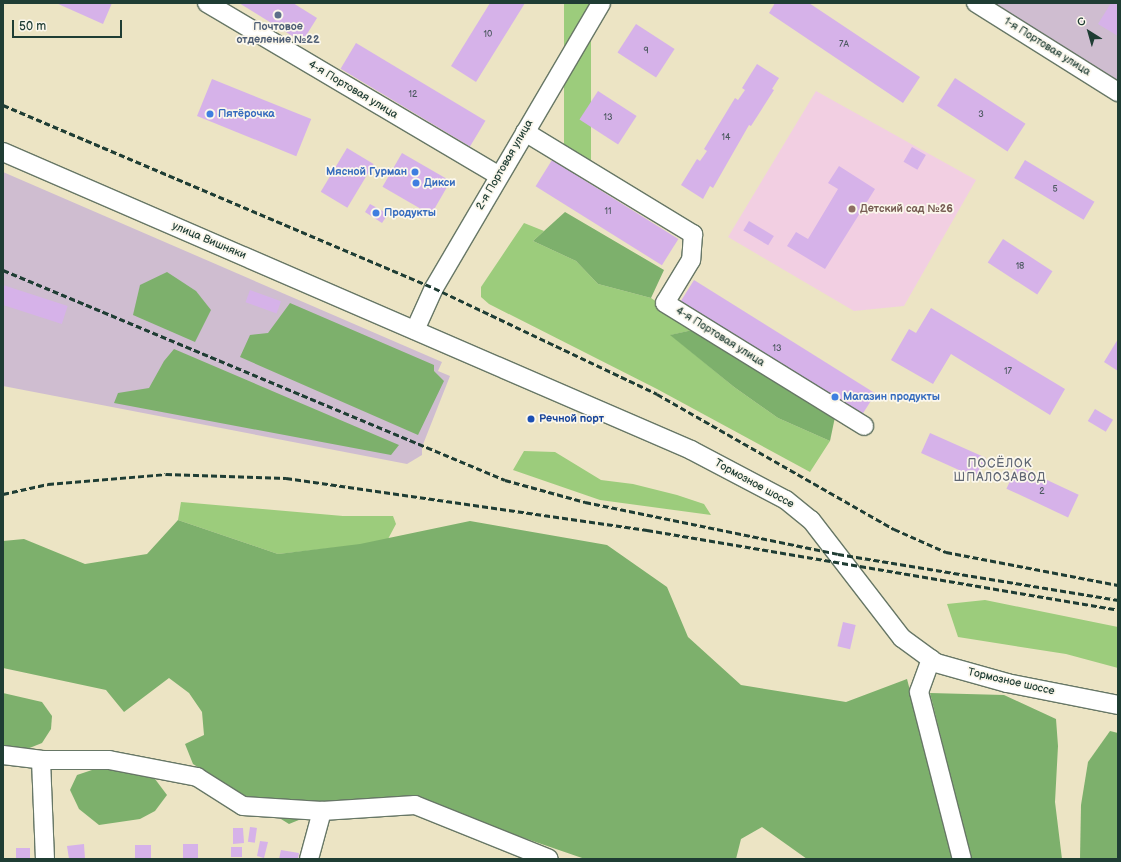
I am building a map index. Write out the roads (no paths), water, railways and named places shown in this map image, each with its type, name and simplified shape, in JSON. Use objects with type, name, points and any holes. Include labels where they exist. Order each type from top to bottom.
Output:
[{"type":"street","name":"4-я Портовая улица","points":[[207,3],[499,176]]},
{"type":"street","name":"2-я Портовая улица","points":[[415,330],[434,288],[524,132],[601,3]]},
{"type":"street","name":"1-я Портовая улица","points":[[976,3],[1118,92]]},
{"type":"street","name":"4-я Портовая улица","points":[[524,132],[693,234],[692,260],[665,303],[864,426]]},
{"type":"street","name":"улица Вишняки","points":[[3,152],[415,330]]},
{"type":"street","name":"Тормозное шоссе","points":[[415,330],[691,450],[786,500],[811,520],[902,638],[931,659],[1007,683],[1118,705]]},
{"type":"street","points":[[931,659],[919,692],[962,859]]},
{"type":"street","points":[[3,755],[42,760],[109,760],[197,777],[243,806],[322,811],[415,805],[549,859]]},
{"type":"street","points":[[42,760],[45,859]]},
{"type":"street","points":[[310,859],[322,811]]},
{"type":"railway","points":[[3,105],[434,288],[657,394],[894,529],[946,552],[1118,585]]},
{"type":"railway","points":[[3,270],[505,480],[585,502],[838,554],[1118,600]]},
{"type":"railway","points":[[3,494],[48,484],[166,474],[286,478],[647,530],[1118,610]]},
{"type":"place","name":"Почтовое отделение №22","points":[[278,15]]},
{"type":"place","name":"Пятёрочка","points":[[210,114]]},
{"type":"place","name":"Мясной Гурман","points":[[415,172]]},
{"type":"place","name":"Дикси","points":[[416,183]]},
{"type":"place","name":"Детский сад №26","points":[[852,209]]},
{"type":"place","name":"Продукты","points":[[376,213]]},
{"type":"place","name":"Магазин продукты","points":[[835,397]]},
{"type":"place","name":"Речной порт","points":[[531,419]]},
{"type":"district","name":"ПОСЁЛОК ШПАЛОЗАВОД","points":[[1000,471]]}]
